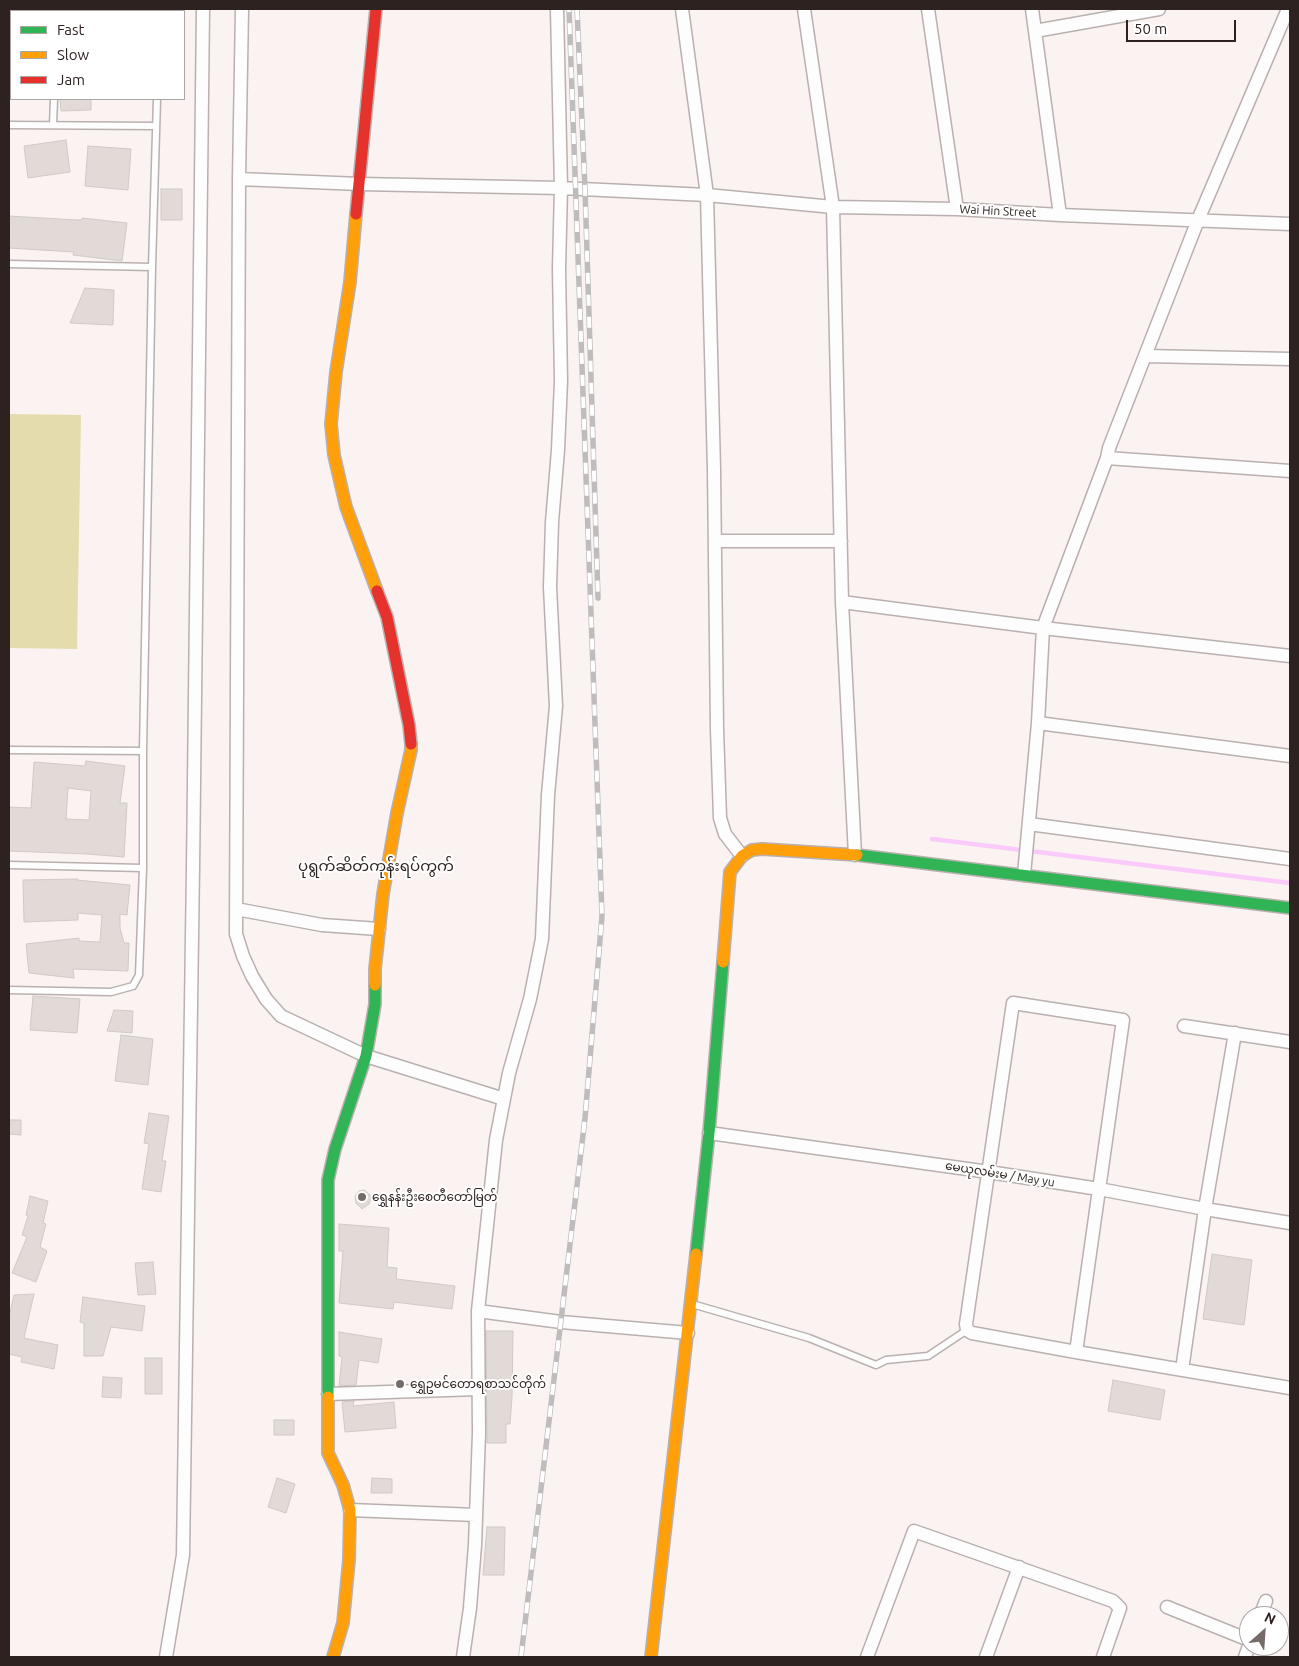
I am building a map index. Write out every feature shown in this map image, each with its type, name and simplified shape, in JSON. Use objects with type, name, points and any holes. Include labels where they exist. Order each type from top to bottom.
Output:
[{"type":"street","points":[[166,1657],[183,1555],[194,868],[202,9]]},
{"type":"street","points":[[242,9],[239,179],[236,934],[242,956],[266,999],[281,1016],[366,1056],[504,1099]]},
{"type":"street","points":[[333,1657],[343,1623],[349,1560],[350,1510],[343,1486],[328,1453],[328,1180],[335,1149],[366,1056],[375,1004],[375,969],[379,929],[397,813],[410,750],[409,725],[386,617],[346,507],[334,455],[331,424],[336,372],[350,282],[376,9]]},
{"type":"street","points":[[463,1657],[470,1608],[476,1515],[479,1433],[478,1311],[496,1140],[509,1073],[530,999],[542,939],[548,795],[556,706],[550,586],[561,381],[559,269],[561,188],[557,9]]},
{"type":"street","points":[[682,9],[707,195],[720,818],[725,834],[742,856]]},
{"type":"street","points":[[804,9],[833,207],[842,602],[855,855]]},
{"type":"street","points":[[928,9],[957,208]]},
{"type":"street","points":[[1032,9],[1060,215]]},
{"type":"street","points":[[1035,31],[1159,9]]},
{"type":"street","points":[[1024,872],[1038,723],[1043,628],[1107,458],[1109,448],[1198,220],[1288,12]]},
{"type":"street","name":"Wai Hin Street","points":[[239,179],[360,184],[561,188],[707,195],[833,207],[957,208],[1060,215],[1290,224]]},
{"type":"street","points":[[1144,356],[1290,359]]},
{"type":"street","points":[[1107,458],[1290,471]]},
{"type":"street","points":[[714,541],[841,541]]},
{"type":"street","points":[[842,602],[1043,628],[1290,656]]},
{"type":"street","points":[[1038,723],[1290,756]]},
{"type":"street","points":[[1029,824],[1290,859]]},
{"type":"street","points":[[651,1657],[709,1133],[730,872],[736,863],[742,856],[752,850],[762,849],[855,855],[1024,872],[1290,908]]},
{"type":"street","points":[[236,909],[322,925],[379,929]]},
{"type":"street","points":[[1076,1352],[1123,1020],[1014,1003],[966,1324],[967,1330],[972,1333],[1076,1352],[1290,1388]]},
{"type":"street","points":[[1184,1026],[1290,1042]]},
{"type":"street","points":[[1182,1370],[1205,1209],[1235,1034]]},
{"type":"street","name":"မေယုလမ်းမ / May yu","points":[[709,1133],[1099,1189],[1290,1223]]},
{"type":"street","points":[[478,1311],[561,1322],[688,1333]]},
{"type":"street","points":[[328,1394],[478,1389]]},
{"type":"street","points":[[350,1510],[476,1515]]},
{"type":"street","points":[[867,1657],[914,1532],[1113,1601],[1120,1608],[1103,1657]]},
{"type":"street","points":[[986,1657],[1019,1567]]},
{"type":"street","points":[[1264,1606],[1266,1601]]},
{"type":"street","points":[[1167,1607],[1239,1636]]},
{"type":"lane","points":[[53,125],[54,100]]},
{"type":"lane","points":[[9,990],[111,992],[133,986],[139,975],[152,267],[157,100]]},
{"type":"lane","points":[[9,125],[156,126]]},
{"type":"lane","points":[[9,264],[152,267]]},
{"type":"lane","points":[[9,750],[143,752]]},
{"type":"lane","points":[[9,865],[142,868]]},
{"type":"lane","points":[[690,1304],[809,1338],[876,1365],[886,1360],[928,1356],[967,1330]]},
{"type":"shaded area","points":[[9,414],[81,415],[77,649],[9,648]]},
{"type":"building","points":[[60,100],[91,100],[91,110],[61,111]]},
{"type":"building","points":[[66,140],[70,172],[28,178],[24,146]]},
{"type":"building","points":[[88,146],[131,149],[128,190],[85,186]]},
{"type":"building","points":[[161,189],[182,189],[182,220],[161,220]]},
{"type":"building","points":[[9,216],[77,220],[82,220],[82,218],[127,223],[122,261],[73,255],[74,252],[9,248]]},
{"type":"building","points":[[85,288],[114,290],[113,325],[70,323]]},
{"type":"building","points":[[86,761],[125,766],[120,803],[127,803],[124,857],[9,851],[9,807],[31,808],[34,762],[85,766]],"holes":[[[68,788],[91,791],[89,820],[66,819]]]},
{"type":"building","points":[[77,879],[130,885],[127,915],[120,914],[120,928],[124,943],[129,943],[128,971],[73,969],[74,978],[29,973],[26,944],[79,938],[79,941],[100,942],[102,915],[78,913],[78,920],[24,922],[23,880]]},
{"type":"building","points":[[33,996],[80,999],[77,1033],[30,1030]]},
{"type":"building","points":[[114,1010],[133,1011],[132,1033],[107,1031]]},
{"type":"building","points":[[121,1035],[153,1039],[148,1085],[115,1081]]},
{"type":"building","points":[[149,1113],[169,1116],[162,1161],[166,1161],[161,1192],[142,1189],[149,1144],[144,1143]]},
{"type":"building","points":[[9,1120],[21,1120],[21,1135],[9,1134]]},
{"type":"building","points":[[364,1190],[371,1198],[369,1204],[362,1209],[356,1203],[355,1196],[359,1191]]},
{"type":"building","points":[[30,1196],[48,1201],[43,1223],[46,1224],[40,1247],[47,1251],[36,1282],[12,1273],[27,1237],[22,1235],[28,1216],[26,1215]]},
{"type":"building","points":[[339,1224],[389,1228],[387,1267],[397,1268],[396,1279],[455,1286],[452,1309],[394,1302],[393,1309],[339,1303],[343,1251],[339,1251]]},
{"type":"building","points":[[1212,1254],[1252,1260],[1244,1325],[1203,1319]]},
{"type":"building","points":[[153,1262],[156,1294],[138,1295],[135,1263]]},
{"type":"building","points":[[34,1294],[24,1338],[58,1345],[54,1369],[21,1362],[22,1357],[9,1354],[9,1317],[14,1295]]},
{"type":"building","points":[[83,1297],[145,1306],[142,1331],[111,1327],[103,1356],[84,1356],[84,1323],[80,1322]]},
{"type":"building","points":[[486,1331],[513,1331],[512,1397],[510,1424],[506,1424],[506,1443],[487,1443]]},
{"type":"building","points":[[339,1332],[382,1339],[378,1363],[359,1360],[356,1385],[339,1386],[342,1357],[339,1356]]},
{"type":"building","points":[[145,1358],[162,1358],[162,1394],[145,1394]]},
{"type":"building","points":[[103,1377],[122,1378],[121,1398],[102,1397]]},
{"type":"building","points":[[1113,1380],[1165,1390],[1160,1420],[1108,1411]]},
{"type":"building","points":[[354,1401],[353,1406],[394,1402],[396,1428],[345,1432],[342,1402]]},
{"type":"building","points":[[274,1420],[294,1420],[294,1435],[274,1435]]},
{"type":"building","points":[[277,1478],[295,1484],[286,1513],[268,1507]]},
{"type":"building","points":[[372,1478],[392,1479],[392,1493],[371,1493]]},
{"type":"building","points":[[487,1527],[505,1527],[504,1575],[483,1575]]},
{"type":"waterway","points":[[932,839],[1290,883]]},
{"type":"railway","points":[[521,1657],[585,1118],[602,916],[569,9]]},
{"type":"railway","points":[[577,9],[585,189],[598,598]]},
{"type":"traffic: fast","points":[[857,855],[1290,908]]},
{"type":"traffic: fast","points":[[696,1254],[709,1133],[723,962]]},
{"type":"traffic: fast","points":[[328,1397],[328,1180],[335,1149],[366,1056],[375,1004],[375,985]]},
{"type":"traffic: slow","points":[[356,214],[350,282],[336,372],[331,424],[334,455],[346,507],[377,591]]},
{"type":"traffic: slow","points":[[375,985],[383,894],[411,744]]},
{"type":"traffic: slow","points":[[723,962],[730,872],[742,856],[752,850],[762,849],[857,855]]},
{"type":"traffic: slow","points":[[651,1657],[696,1254]]},
{"type":"traffic: slow","points":[[328,1397],[328,1453],[343,1485],[350,1510],[349,1560],[343,1623],[333,1657]]},
{"type":"traffic: jam","points":[[356,214],[376,9]]},
{"type":"traffic: jam","points":[[377,591],[387,617],[409,725],[411,744]]},
{"type":"place","name":"ရွှေနန်းဦးစေတီတော်မြတ်","points":[[362,1197]]},
{"type":"place","name":"ရွှေဥမင်တောရစာသင်တိုက်","points":[[400,1384]]},
{"type":"district","name":"ပုရွက်ဆိတ်ကုန်းရပ်ကွက်","points":[[376,866]]}]
